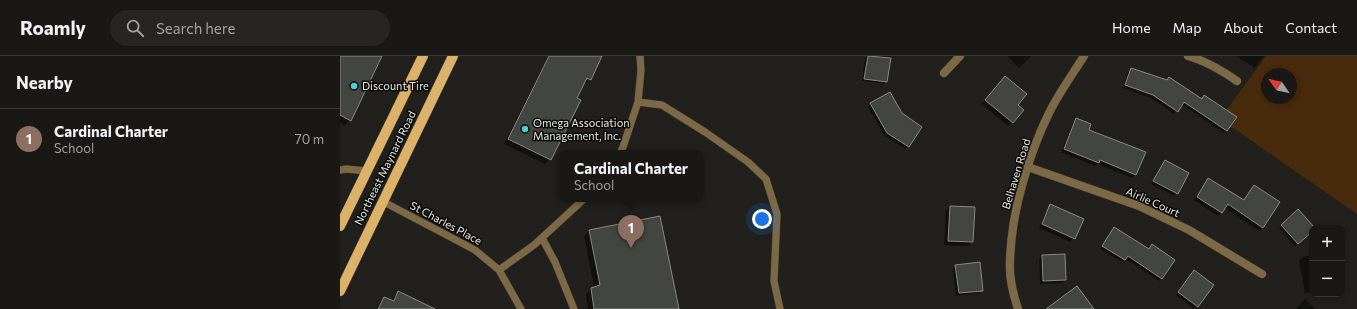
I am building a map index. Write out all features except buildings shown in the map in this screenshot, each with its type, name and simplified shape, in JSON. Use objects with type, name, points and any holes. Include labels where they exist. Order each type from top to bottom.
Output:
[{"type":"main road","name":"Northeast Maynard Road","points":[[340,226],[423,56]]},
{"type":"main road","name":"Northeast Maynard Road","points":[[340,291],[453,56]]},
{"type":"street","points":[[944,73],[960,56]]},
{"type":"street","name":"Belhaven Road","points":[[1018,309],[1012,283],[1010,262],[1015,217],[1028,167],[1049,114],[1063,88],[1084,56]]},
{"type":"street","points":[[1188,56],[1215,66],[1236,81]]},
{"type":"street","name":"Airlie Court","points":[[1028,167],[1139,206],[1188,230],[1262,274]]},
{"type":"lane","points":[[622,150],[638,102],[641,70],[640,56]]},
{"type":"lane","points":[[638,102],[662,105],[706,132],[748,162],[766,179],[777,214],[774,281],[780,309]]},
{"type":"lane","points":[[340,170],[347,169],[366,171]]},
{"type":"lane","name":"St Charles Place","points":[[382,201],[475,250],[499,270],[522,309]]},
{"type":"lane","points":[[499,270],[534,245],[581,202]]},
{"type":"lane","points":[[542,238],[555,262],[574,309]]},
{"type":"shaded area","points":[[1266,56],[1357,56],[1357,214],[1220,119]]},
{"type":"place","name":"Discount Tire","points":[[354,86]]},
{"type":"place","name":"Omega Association Management, Inc.","points":[[525,129]]},
{"type":"place","name":"Cardinal Charter","points":[[631,248]]}]
